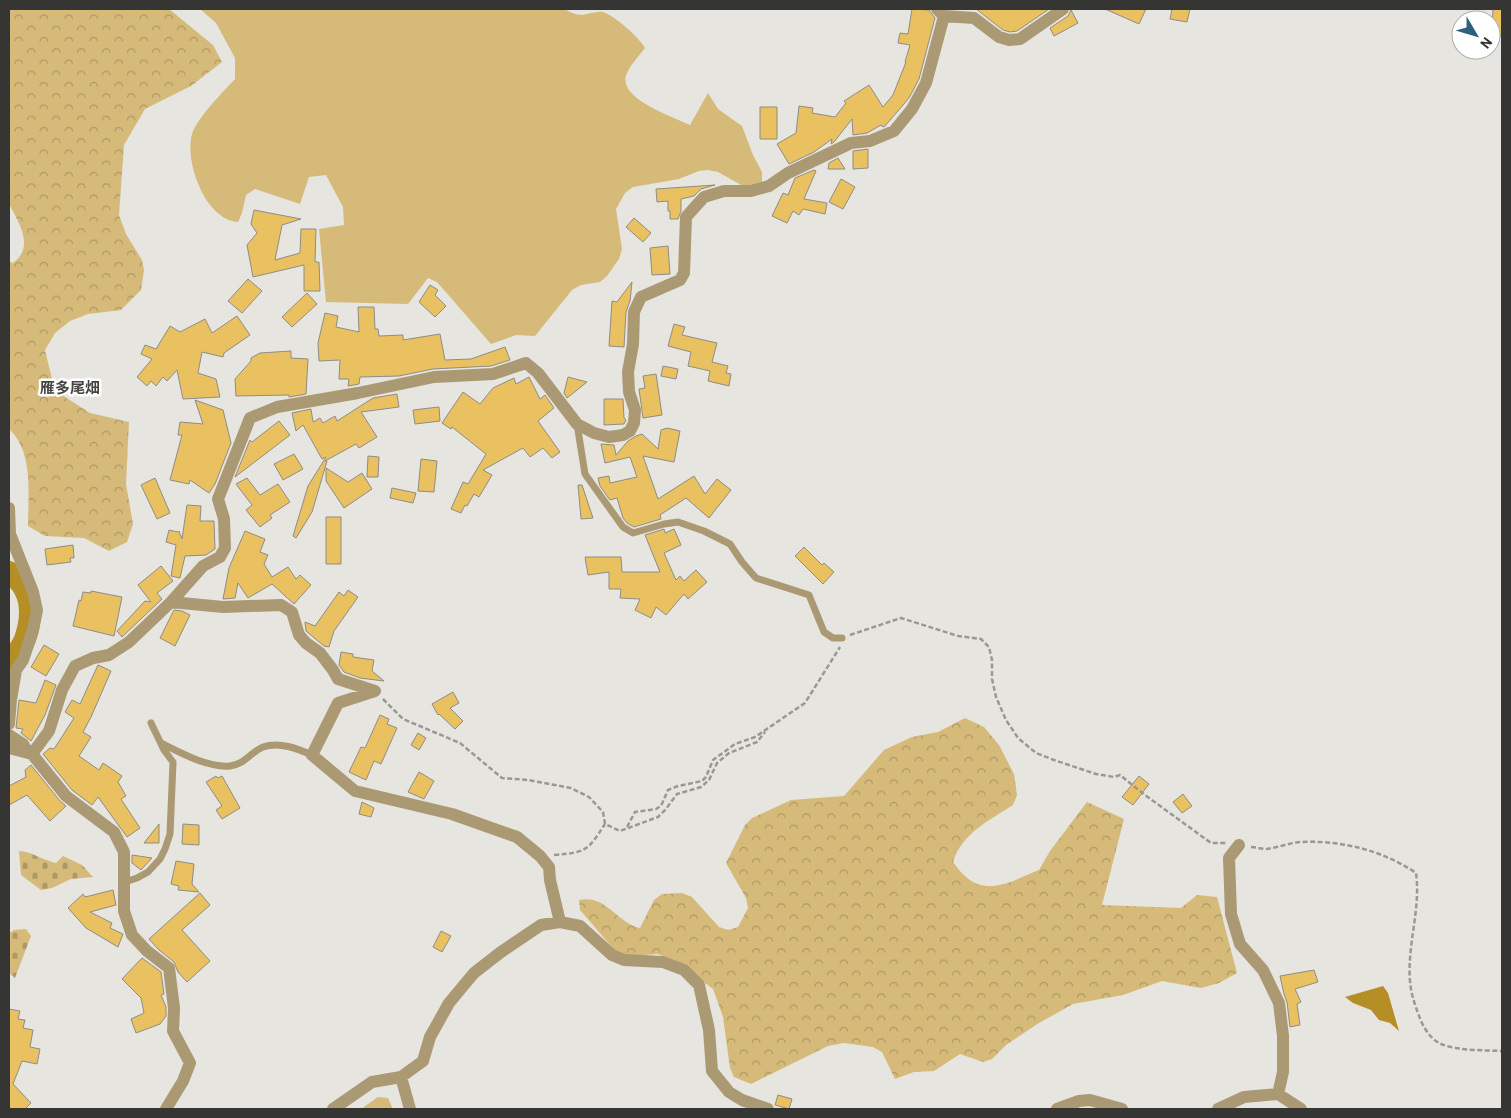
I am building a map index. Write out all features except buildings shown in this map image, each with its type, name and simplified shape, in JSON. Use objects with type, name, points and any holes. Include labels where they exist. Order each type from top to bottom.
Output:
[{"type":"street","points":[[30,754],[48,731],[62,690],[75,666],[93,658],[109,655],[129,642],[171,602],[203,566],[220,557],[225,548],[224,519],[218,499],[250,418],[277,407],[358,393],[425,378],[493,374],[526,362],[538,373],[577,424],[594,433],[609,437],[623,435],[630,431],[634,423],[635,410],[629,392],[628,372],[634,312],[642,297],[680,280],[684,273],[686,217],[704,197],[724,191],[751,191],[769,186],[788,173],[851,143],[870,141],[894,130],[912,109],[926,83],[940,12],[974,18],[1000,37],[1009,40],[1020,39],[1063,9]]},
{"type":"street","points":[[9,508],[10,534],[33,592],[37,610],[23,660],[16,670],[9,724]]},
{"type":"street","points":[[171,602],[223,607],[281,605],[292,612],[299,635],[306,643],[320,653],[338,679],[375,690]]},
{"type":"street","points":[[375,690],[338,703],[312,755],[355,792],[452,814],[517,837],[540,856],[549,867],[550,880],[560,922]]},
{"type":"street","points":[[9,734],[23,744],[66,796],[114,832],[124,852],[124,911],[132,935],[147,951],[169,968],[174,1008],[173,1031],[190,1063],[183,1081],[166,1109]]},
{"type":"street","points":[[9,748],[30,754]]},
{"type":"street","points":[[1239,845],[1229,858],[1231,914],[1240,944],[1263,970],[1279,1003],[1283,1036],[1284,1072],[1278,1094]]},
{"type":"street","points":[[333,1109],[372,1082],[401,1077],[423,1061],[430,1037],[448,1004],[474,973],[541,925],[560,922],[580,926],[612,954],[624,960],[663,962],[684,970],[700,985],[709,1030],[712,1071],[729,1092],[742,1100],[768,1109]]},
{"type":"street","points":[[401,1077],[410,1109]]},
{"type":"street","points":[[1218,1109],[1244,1096],[1278,1094],[1301,1109]]},
{"type":"street","points":[[1057,1109],[1079,1101],[1090,1100],[1122,1109]]},
{"type":"lane","points":[[577,424],[585,474],[623,527],[633,533],[678,522],[704,531],[730,544],[756,578],[809,595],[824,632],[833,638],[842,638]]},
{"type":"lane","points":[[125,882],[148,872],[166,849],[170,834],[172,762],[151,723]]},
{"type":"lane","points":[[161,743],[200,761],[231,766],[244,761],[263,747],[273,745],[297,748],[312,755]]},
{"type":"path","points":[[627,827],[635,812],[656,809],[660,806],[668,790],[702,781],[706,777],[713,760],[735,744],[755,737],[805,703],[840,647],[842,638],[901,618],[958,636],[981,639],[989,647],[996,697],[1006,720],[1018,738],[1036,753],[1096,774],[1114,777],[1120,774],[1145,795],[1211,843],[1233,843],[1266,849],[1299,842],[1334,842],[1372,850],[1400,862],[1416,873],[1418,890],[1410,980],[1414,1006],[1425,1031],[1440,1044],[1502,1052]]},
{"type":"path","points":[[375,690],[403,719],[460,743],[502,778],[528,780],[571,788],[589,798],[603,812],[605,824],[594,841],[581,852],[540,856]]},
{"type":"path","points":[[605,824],[620,831],[658,817],[677,794],[701,787],[709,780],[717,763],[729,753],[757,742],[770,727]]},
{"type":"green space","points":[[9,9],[169,9],[213,45],[222,62],[191,86],[145,109],[124,145],[119,215],[126,234],[142,260],[144,270],[141,290],[121,310],[88,314],[70,321],[55,333],[45,350],[52,379],[65,397],[90,413],[129,422],[126,484],[133,524],[127,542],[109,551],[84,538],[45,536],[28,526],[29,488],[26,462],[17,438],[9,429],[9,261],[13,263],[20,257],[24,242],[20,227],[9,204]]},
{"type":"green space","points":[[200,9],[564,9],[583,15],[603,12],[626,27],[638,38],[645,48],[627,73],[626,82],[630,91],[637,98],[660,112],[690,125],[708,93],[718,109],[742,126],[762,172],[762,182],[752,187],[743,186],[718,172],[708,170],[699,171],[679,179],[633,187],[625,193],[616,209],[622,249],[619,259],[607,276],[600,282],[581,285],[572,290],[535,336],[516,335],[491,344],[437,282],[428,278],[408,304],[326,302],[319,229],[344,225],[343,207],[326,175],[309,177],[300,204],[255,189],[246,195],[238,222],[227,219],[216,212],[200,188],[191,159],[190,146],[192,134],[205,113],[235,79],[235,58],[216,23]]},
{"type":"green space","points":[[965,718],[984,727],[999,745],[1014,774],[1017,795],[1013,805],[978,828],[957,852],[953,862],[964,875],[975,883],[993,886],[1012,881],[1039,870],[1050,851],[1087,802],[1124,819],[1102,905],[1181,908],[1197,895],[1217,897],[1237,973],[1219,983],[1201,988],[1162,981],[1123,995],[1073,1004],[1039,1023],[1006,1045],[992,1059],[983,1062],[960,1054],[934,1071],[914,1072],[895,1079],[882,1052],[873,1047],[844,1043],[828,1046],[751,1084],[734,1077],[730,1068],[723,1017],[713,989],[676,961],[658,954],[627,956],[617,953],[580,910],[579,900],[597,901],[625,921],[640,928],[654,900],[662,894],[682,893],[692,897],[719,927],[728,930],[738,927],[748,908],[746,898],[726,863],[745,825],[752,818],[791,800],[844,796],[884,750],[912,737],[938,732]]},
{"type":"green space","points":[[19,851],[28,852],[56,863],[63,856],[82,865],[93,877],[71,879],[52,888],[41,890],[21,875]]},
{"type":"green space","points":[[26,929],[31,936],[15,978],[9,973],[9,933],[14,930]]},
{"type":"green space","points":[[378,1097],[388,1098],[393,1109],[361,1109]]},
{"type":"shaded area","points":[[1383,986],[1388,993],[1399,1031],[1390,1023],[1379,1020],[1371,1010],[1353,1003],[1345,997]]},
{"type":"waterway","points":[[9,572],[17,578],[27,593],[30,611],[30,620],[25,639],[9,667]]},
{"type":"district","name":"雁多尾畑","points":[[70,387]]}]
